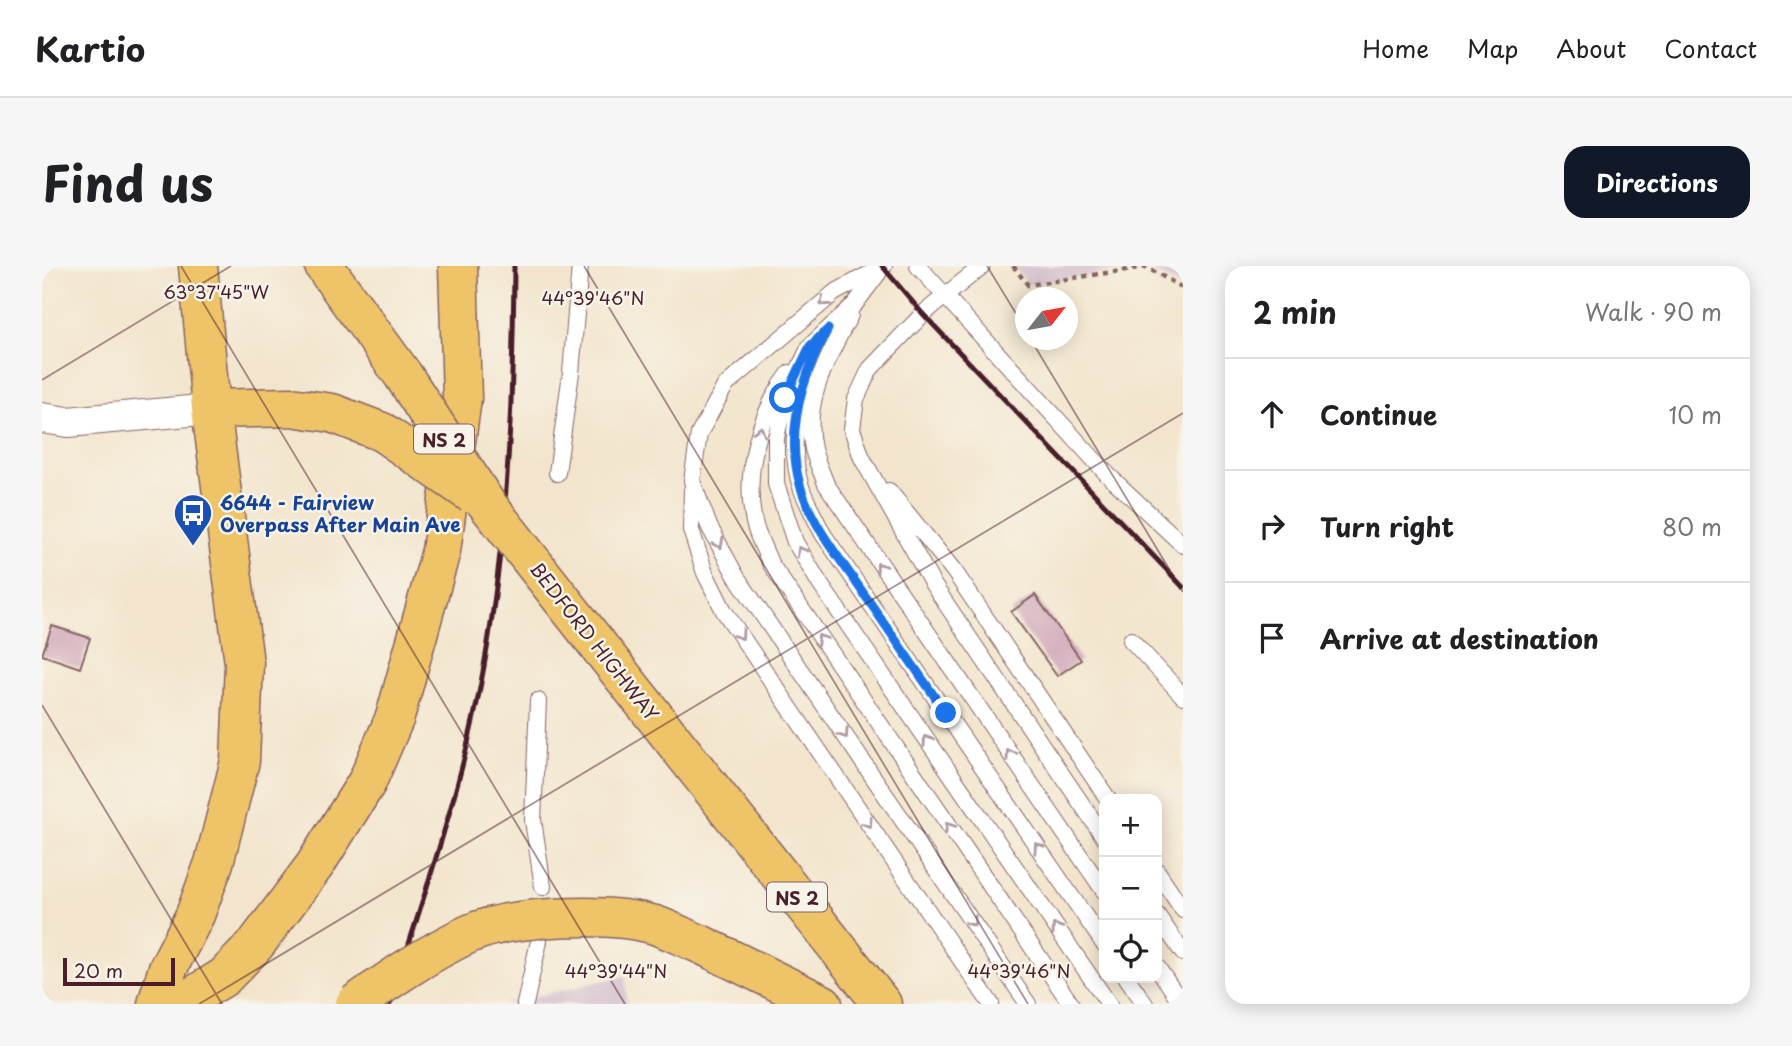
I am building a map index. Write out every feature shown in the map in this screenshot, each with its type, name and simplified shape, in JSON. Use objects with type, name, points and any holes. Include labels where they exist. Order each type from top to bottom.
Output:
[{"type":"main road","points":[[157,1004],[168,968],[195,915],[214,863],[240,761],[244,663],[211,410],[198,266]]},
{"type":"main road","name":"BEDFORD HIGHWAY","points":[[324,266],[403,375],[486,503],[882,1004]]},
{"type":"main road","points":[[180,1004],[224,977],[256,944],[315,865],[367,782],[395,717],[438,563],[446,513],[462,398],[458,266]]},
{"type":"main road","points":[[211,410],[291,407],[332,413],[382,432],[486,503]]},
{"type":"main road","points":[[355,1004],[416,961],[472,933],[526,918],[606,919],[654,925],[700,944],[823,1004]]},
{"type":"street","points":[[42,418],[68,422],[211,410]]},
{"type":"lane","points":[[557,473],[571,373],[580,266]]},
{"type":"lane","points":[[918,266],[1108,475],[1183,545]]},
{"type":"lane","points":[[982,266],[923,314],[870,369],[856,399],[852,429],[862,458],[932,583],[1099,830]]},
{"type":"lane","points":[[883,267],[855,304],[823,365],[810,418],[813,448],[826,484],[846,519],[1099,884]]},
{"type":"lane","points":[[883,267],[834,293],[725,386],[699,434],[692,481],[691,530],[705,573],[724,611],[991,1004]]},
{"type":"lane","points":[[855,304],[810,346],[775,392],[758,432],[752,472],[754,522],[770,563],[1071,1004]]},
{"type":"lane","points":[[828,329],[811,361],[798,398],[796,444],[801,488],[823,534],[1099,937]]},
{"type":"lane","points":[[810,346],[785,398],[776,439],[776,484],[795,542],[820,584],[1109,1004]]},
{"type":"lane","points":[[862,458],[954,571],[1105,794]]},
{"type":"lane","points":[[692,481],[709,526],[736,576],[1028,1004]]},
{"type":"lane","points":[[1131,640],[1183,696]]},
{"type":"lane","points":[[538,701],[533,820],[542,887]]},
{"type":"lane","points":[[1162,878],[1183,910]]},
{"type":"lane","points":[[1160,920],[1183,953]]},
{"type":"lane","points":[[525,1004],[539,941]]},
{"type":"lane","points":[[1162,974],[1182,1004]]},
{"type":"lane","points":[[1130,983],[1145,1004]]},
{"type":"path","points":[[1013,266],[1028,285],[1146,267],[1183,288]]},
{"type":"shaded area","points":[[1013,266],[1183,266],[1183,288],[1146,267],[1028,285]]},
{"type":"shaded area","points":[[625,976],[627,1004],[502,1004]]},
{"type":"building","points":[[1035,595],[1081,660],[1057,676],[1011,612]]},
{"type":"building","points":[[52,626],[90,638],[80,668],[42,655]]},
{"type":"railway","points":[[390,1004],[461,771],[489,640],[507,480],[514,266]]},
{"type":"railway","points":[[882,266],[923,314],[1183,587]]},
{"type":"place","name":"6644 - Fairview Overpass After Main Ave","points":[[193,547]]},
{"type":"route","points":[[785,398],[810,346],[828,329],[811,361],[798,398],[796,444],[801,488],[823,534],[946,713]]}]
